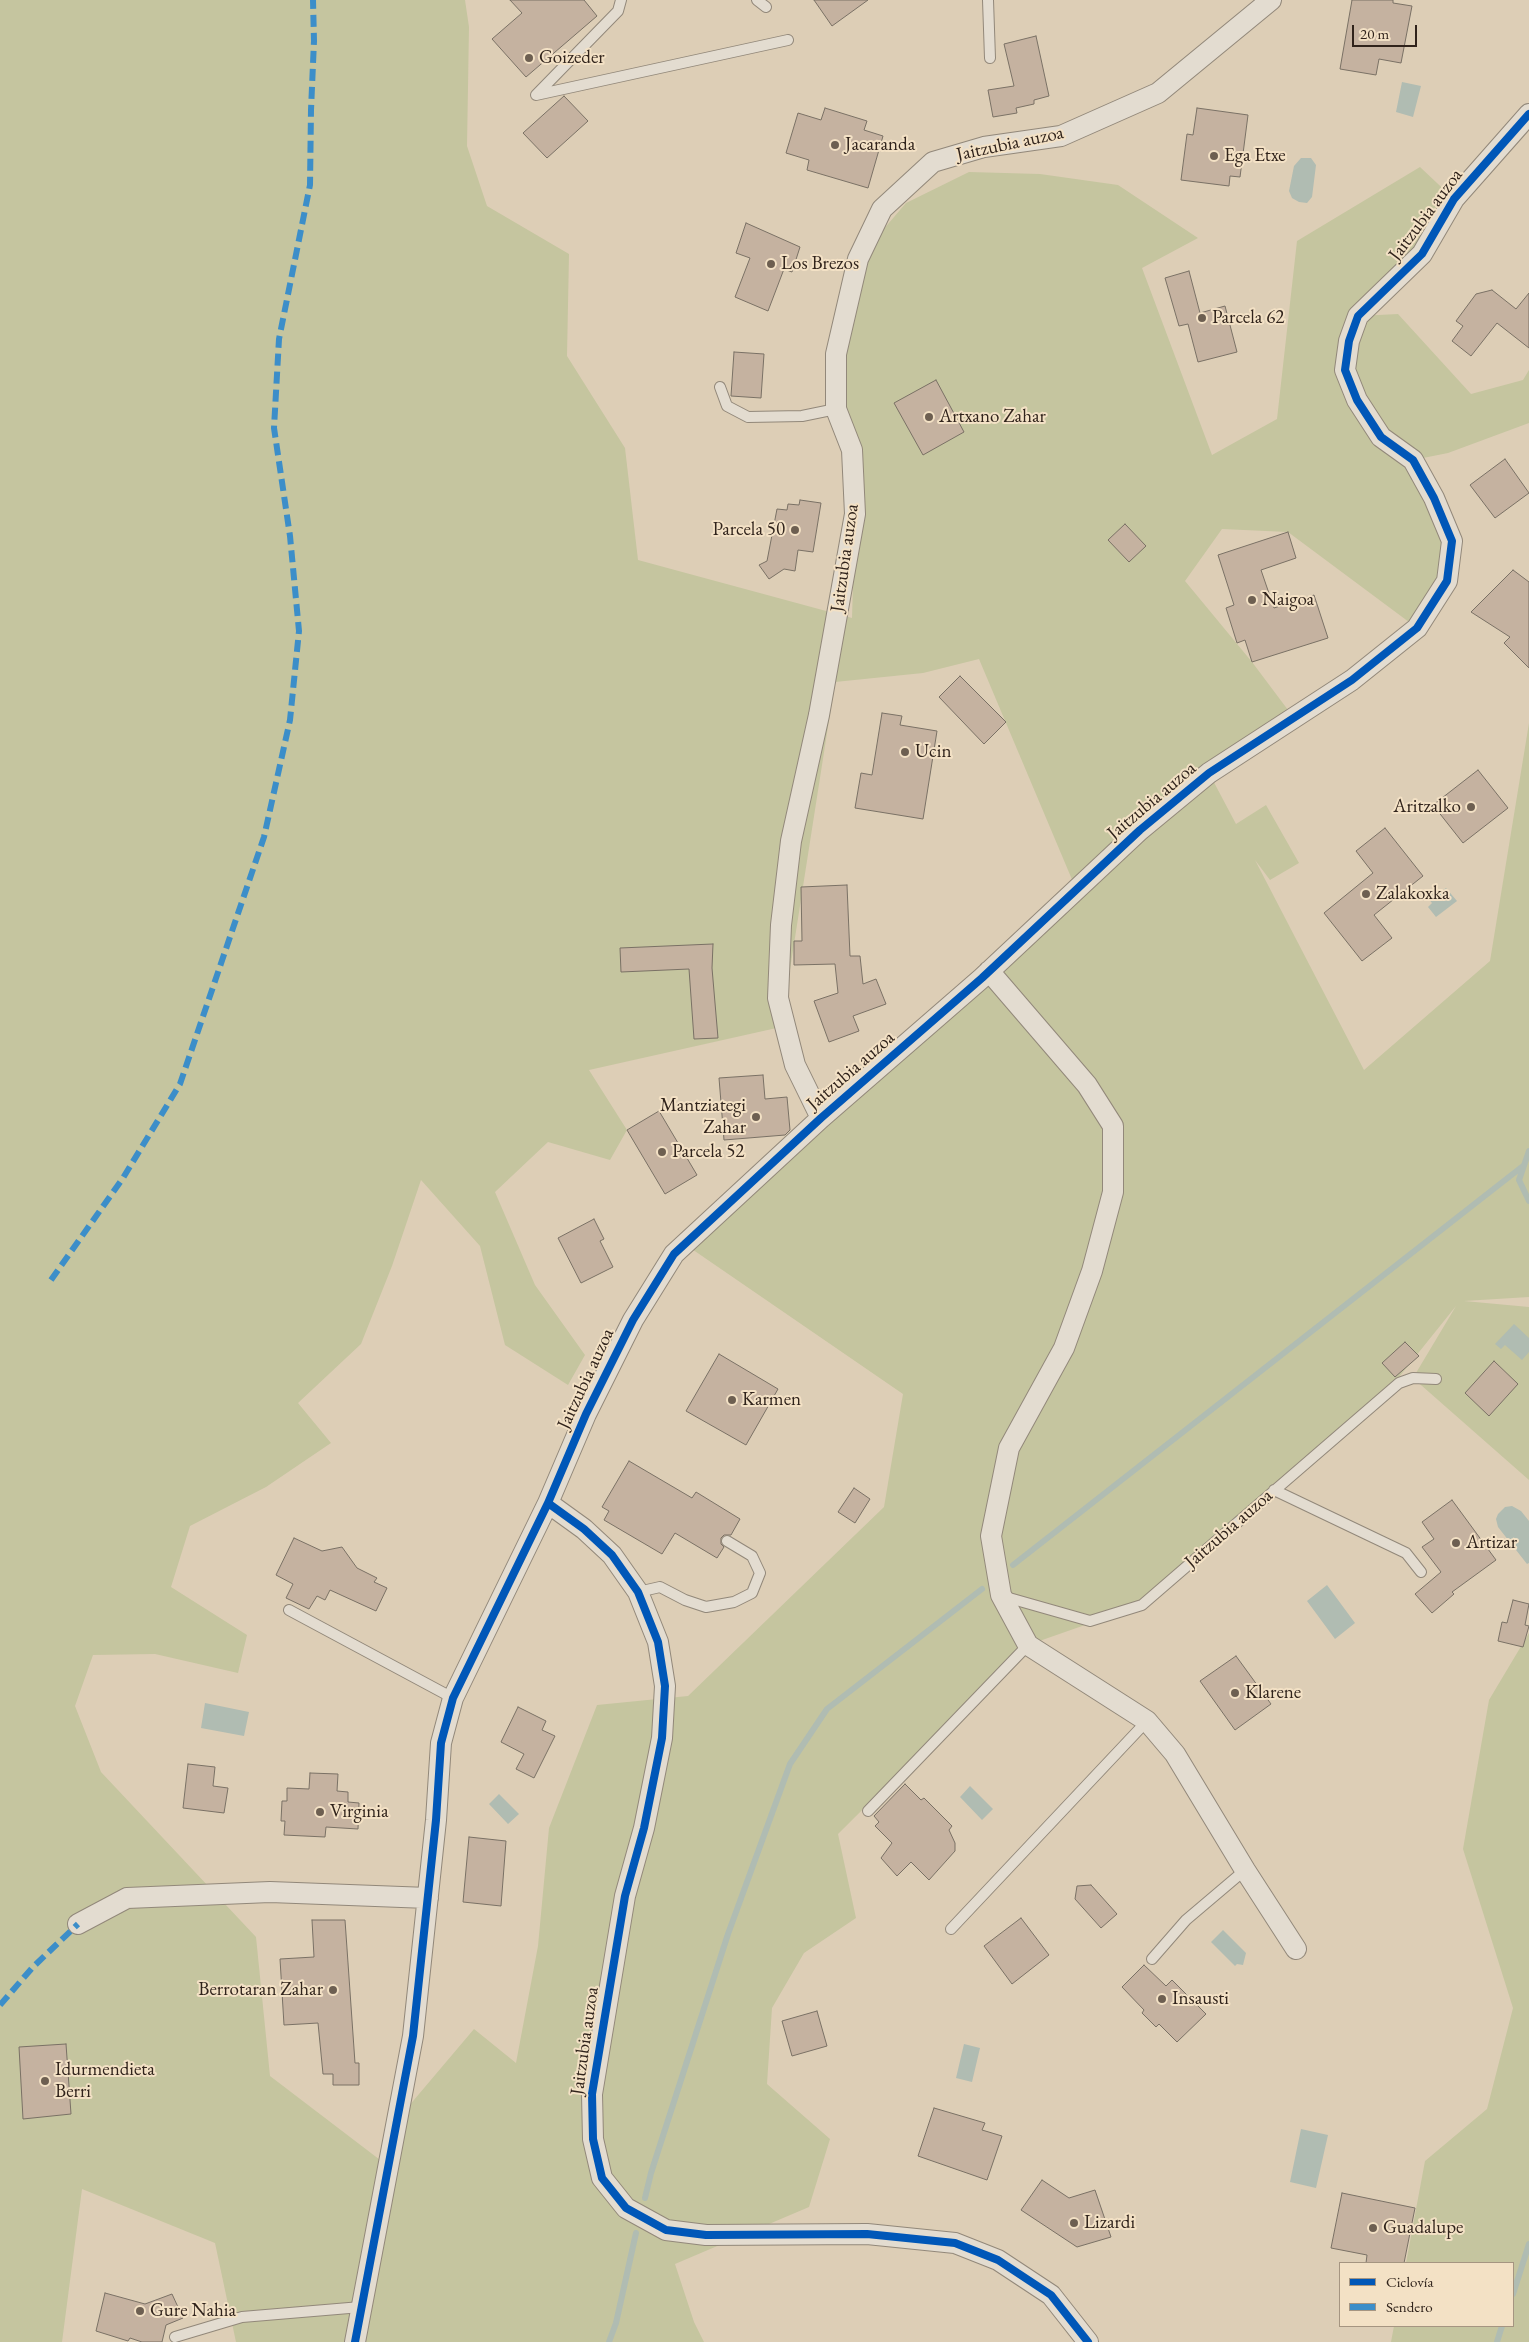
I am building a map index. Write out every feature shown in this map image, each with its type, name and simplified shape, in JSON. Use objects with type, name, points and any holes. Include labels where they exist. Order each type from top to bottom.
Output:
[{"type":"street","name":"Jaitzubia auzoa","points":[[821,1118],[795,1065],[778,998],[782,925],[791,841],[819,715],[855,514],[852,450],[836,409],[836,354],[858,259],[882,209],[933,162],[984,147],[1061,136],[1158,93],[1271,0]]},
{"type":"street","name":"Jaitzubia auzoa","points":[[355,2342],[413,2036],[436,1820],[441,1743],[453,1698],[548,1503],[586,1414],[632,1320],[674,1254],[821,1118],[989,972],[1140,830],[1209,773],[1352,680],[1417,628],[1446,581],[1452,541],[1434,498],[1412,460],[1381,438],[1357,400],[1345,370],[1349,341],[1358,316],[1422,254],[1454,199],[1529,114]]},
{"type":"street","points":[[989,972],[1087,1085],[1113,1126],[1113,1192],[1092,1271],[1064,1348],[1009,1448],[991,1536],[1001,1596],[1028,1645],[1146,1721],[1175,1754],[1244,1870],[1296,1949]]},
{"type":"street","name":"Jaitzubia auzoa","points":[[548,1503],[584,1529],[612,1555],[638,1592],[658,1642],[666,1686],[662,1738],[644,1828],[625,1896],[592,2094],[593,2139],[602,2178],[626,2208],[666,2230],[706,2236],[867,2234],[955,2244],[998,2260],[1050,2295],[1088,2342]]},
{"type":"street","points":[[78,1924],[127,1898],[270,1892],[428,1898]]},
{"type":"lane","points":[[621,0],[618,11],[536,95],[788,40]]},
{"type":"lane","points":[[757,0],[766,7]]},
{"type":"lane","points":[[988,0],[990,58]]},
{"type":"lane","points":[[720,387],[727,406],[748,417],[802,416],[836,409]]},
{"type":"lane","name":"Jaitzubia auzoa","points":[[1001,1596],[1090,1621],[1142,1605],[1399,1383],[1413,1378],[1436,1378]]},
{"type":"lane","points":[[1274,1490],[1406,1552],[1421,1572]]},
{"type":"lane","points":[[638,1592],[660,1587],[685,1600],[706,1607],[734,1602],[752,1593],[760,1573],[752,1556],[727,1541]]},
{"type":"lane","points":[[290,1610],[453,1698]]},
{"type":"lane","points":[[868,1811],[1028,1645]]},
{"type":"lane","points":[[951,1929],[1146,1721]]},
{"type":"lane","points":[[1152,1959],[1186,1920],[1244,1870]]},
{"type":"lane","points":[[175,2337],[242,2317],[361,2307]]},
{"type":"green space","points":[[0,0],[465,0],[469,27],[467,146],[487,206],[569,254],[567,356],[625,448],[638,560],[852,618],[855,514],[836,409],[858,259],[906,203],[969,172],[1040,174],[1118,185],[1198,238],[1142,268],[1212,455],[1277,419],[1297,241],[1420,167],[1454,199],[1359,316],[1398,314],[1471,394],[1523,380],[1529,370],[1529,423],[1448,453],[1413,460],[1452,541],[1417,628],[1288,532],[1222,529],[1185,581],[1252,662],[1294,718],[1209,773],[1236,824],[1266,805],[1299,863],[1270,880],[1255,860],[1364,1070],[1490,961],[1529,723],[1529,1297],[1464,1301],[1529,1307],[1529,1480],[1413,1378],[1456,1306],[1399,1377],[1142,1605],[1028,1645],[838,1834],[856,1918],[804,1953],[772,2008],[767,2084],[830,2139],[809,2207],[675,2264],[694,2322],[704,2342],[236,2342],[215,2243],[82,2189],[62,2342],[0,2342]],"holes":[[[979,659],[1076,889],[686,1245],[903,1394],[884,1507],[688,1696],[597,1705],[549,1828],[538,1946],[516,2063],[474,2029],[397,2120],[388,2166],[270,2076],[256,1937],[101,1772],[75,1706],[93,1655],[155,1654],[238,1673],[247,1635],[171,1587],[190,1526],[266,1487],[331,1443],[298,1403],[361,1344],[392,1266],[421,1180],[480,1246],[505,1345],[568,1385],[585,1355],[535,1285],[495,1192],[548,1142],[610,1160],[627,1130],[589,1070],[781,1027],[835,682],[923,673]]]},
{"type":"green space","points":[[1529,1633],[1529,2342],[1391,2342],[1394,2327],[1514,2327],[1514,2262],[1406,2262],[1425,2161],[1487,2109],[1513,2008],[1463,1849],[1489,1700]]},
{"type":"shaded area","points":[[1402,82],[1421,86],[1413,117],[1396,112]]},
{"type":"shaded area","points":[[1301,158],[1311,158],[1316,165],[1312,197],[1307,203],[1299,202],[1292,198],[1289,191],[1294,166]]},
{"type":"shaded area","points":[[1446,888],[1457,901],[1436,917],[1428,907],[1432,903],[1427,897],[1432,892],[1437,895]]},
{"type":"shaded area","points":[[1514,1324],[1529,1338],[1529,1352],[1522,1360],[1505,1345],[1501,1349],[1495,1344]]},
{"type":"shaded area","points":[[1512,1506],[1521,1511],[1529,1521],[1529,1563],[1527,1564],[1498,1527],[1496,1519],[1498,1514],[1505,1507]]},
{"type":"shaded area","points":[[1327,1585],[1355,1623],[1335,1639],[1307,1601]]},
{"type":"shaded area","points":[[205,1703],[249,1712],[244,1736],[201,1728]]},
{"type":"shaded area","points":[[970,1786],[993,1809],[982,1820],[960,1797]]},
{"type":"shaded area","points":[[499,1794],[519,1814],[508,1824],[489,1804]]},
{"type":"shaded area","points":[[1223,1930],[1246,1953],[1243,1965],[1237,1964],[1235,1966],[1211,1942]]},
{"type":"shaded area","points":[[964,2044],[980,2048],[972,2082],[956,2078]]},
{"type":"shaded area","points":[[1301,2129],[1328,2135],[1316,2188],[1290,2182]]},
{"type":"building","name":"Goizeder","points":[[510,0],[584,0],[597,16],[526,77],[492,39],[522,13]]},
{"type":"building","points":[[814,0],[868,0],[832,26]]},
{"type":"building","points":[[1352,0],[1393,0],[1393,3],[1412,6],[1401,63],[1379,59],[1376,75],[1340,69]]},
{"type":"building","points":[[1036,36],[1049,96],[1034,100],[1034,104],[1016,108],[1017,113],[993,117],[988,90],[1014,86],[1004,44]]},
{"type":"building","points":[[564,96],[588,121],[547,158],[523,133]]},
{"type":"building","name":"Jacaranda","points":[[825,108],[867,121],[864,130],[883,136],[868,188],[807,170],[809,160],[786,153],[798,113],[821,120]]},
{"type":"building","name":"Ega Etxe","points":[[1197,108],[1248,115],[1240,177],[1230,176],[1229,186],[1181,180],[1187,134],[1193,135]]},
{"type":"building","name":"Los Brezos","points":[[746,223],[800,247],[792,272],[784,269],[768,311],[735,297],[750,258],[736,253]]},
{"type":"building","name":"Parcela 62","points":[[1189,271],[1200,313],[1225,306],[1237,352],[1198,362],[1188,324],[1179,326],[1165,278]]},
{"type":"building","points":[[1492,290],[1516,309],[1529,293],[1529,348],[1497,323],[1471,356],[1452,341],[1463,326],[1456,321],[1476,294]]},
{"type":"building","points":[[734,352],[764,354],[761,398],[731,396]]},
{"type":"building","name":"Artxano Zahar","points":[[936,380],[964,432],[923,455],[894,403]]},
{"type":"building","points":[[1505,459],[1529,493],[1495,518],[1470,485]]},
{"type":"building","name":"Parcela 50","points":[[800,500],[821,503],[813,552],[798,550],[795,571],[784,569],[769,579],[759,565],[767,561],[777,509],[787,510],[788,504],[799,505]]},
{"type":"building","points":[[1125,524],[1146,546],[1129,562],[1108,540]]},
{"type":"building","name":"Naigoa","points":[[1288,532],[1296,558],[1261,570],[1274,608],[1314,595],[1328,638],[1252,662],[1245,640],[1237,643],[1226,608],[1234,605],[1218,555]]},
{"type":"building","points":[[1513,570],[1529,582],[1529,668],[1504,643],[1510,637],[1471,612]]},
{"type":"building","points":[[960,676],[1006,722],[984,744],[939,697]]},
{"type":"building","name":"Ucin","points":[[882,713],[902,716],[900,725],[937,731],[923,819],[855,808],[861,773],[872,775]]},
{"type":"building","name":"Aritzalko","points":[[1478,770],[1508,808],[1463,843],[1433,805]]},
{"type":"building","name":"Zalakoxka","points":[[1385,828],[1423,876],[1374,915],[1392,938],[1362,961],[1324,913],[1373,873],[1356,851]]},
{"type":"building","points":[[847,885],[850,956],[860,956],[863,984],[876,979],[886,1004],[853,1016],[859,1031],[829,1042],[814,1001],[838,993],[835,964],[794,965],[794,941],[802,941],[801,887]]},
{"type":"building","points":[[713,944],[712,968],[718,1038],[694,1039],[689,969],[621,972],[620,948]]},
{"type":"building","name":"Mantziategi Zahar","points":[[763,1075],[765,1099],[787,1097],[790,1130],[785,1135],[724,1140],[719,1078]]},
{"type":"building","name":"Parcela 52","points":[[659,1111],[697,1175],[665,1194],[627,1130]]},
{"type":"building","points":[[594,1219],[604,1239],[600,1241],[613,1267],[581,1283],[558,1238]]},
{"type":"building","points":[[1405,1342],[1419,1356],[1395,1377],[1382,1363]]},
{"type":"building","name":"Karmen","points":[[719,1354],[778,1389],[746,1445],[686,1411]]},
{"type":"building","points":[[1494,1361],[1518,1384],[1489,1416],[1465,1393]]},
{"type":"building","points":[[629,1461],[692,1498],[696,1492],[740,1519],[731,1535],[724,1535],[721,1538],[721,1544],[724,1547],[717,1558],[675,1533],[662,1554],[604,1520],[609,1511],[602,1507]]},
{"type":"building","points":[[854,1488],[870,1499],[855,1523],[838,1512]]},
{"type":"building","name":"Artizar","points":[[1452,1500],[1496,1560],[1452,1592],[1454,1594],[1432,1613],[1415,1594],[1441,1572],[1422,1547],[1434,1539],[1422,1522]]},
{"type":"building","points":[[294,1538],[322,1551],[342,1547],[357,1568],[377,1578],[374,1582],[387,1588],[376,1611],[330,1590],[325,1600],[317,1596],[309,1609],[286,1598],[293,1584],[276,1575]]},
{"type":"building","points":[[1513,1600],[1529,1604],[1525,1625],[1529,1626],[1523,1647],[1498,1641],[1502,1622],[1507,1623]]},
{"type":"building","name":"Klarene","points":[[1236,1656],[1271,1704],[1235,1730],[1200,1681]]},
{"type":"building","points":[[518,1707],[546,1721],[542,1730],[555,1736],[534,1778],[516,1769],[524,1754],[501,1742]]},
{"type":"building","points":[[188,1764],[215,1767],[213,1786],[228,1788],[224,1813],[183,1808]]},
{"type":"building","name":"Virginia","points":[[310,1773],[338,1774],[337,1791],[348,1792],[348,1802],[359,1803],[358,1829],[326,1827],[325,1837],[284,1835],[285,1821],[281,1821],[282,1801],[287,1801],[287,1788],[309,1789]]},
{"type":"building","points":[[905,1784],[921,1800],[924,1798],[952,1826],[949,1830],[955,1843],[955,1851],[929,1880],[911,1862],[897,1876],[881,1858],[892,1843],[875,1826],[879,1822],[874,1816]]},
{"type":"building","points":[[469,1837],[506,1841],[501,1906],[463,1902]]},
{"type":"building","points":[[1091,1885],[1117,1914],[1101,1928],[1075,1899],[1077,1886]]},
{"type":"building","points":[[1021,1918],[1049,1955],[1012,1984],[984,1946]]},
{"type":"building","points":[[312,1920],[345,1920],[355,2063],[359,2063],[359,2085],[333,2085],[333,2074],[323,2074],[318,2023],[284,2025],[280,1959],[314,1957]]},
{"type":"building","name":"Insausti","points":[[1144,1965],[1166,1986],[1172,1980],[1206,2014],[1177,2042],[1159,2024],[1156,2027],[1142,2013],[1144,2010],[1122,1987]]},
{"type":"building","points":[[817,2011],[827,2046],[792,2056],[782,2021]]},
{"type":"building","name":"Idurmendieta Berri","points":[[66,2044],[71,2114],[23,2119],[19,2047]]},
{"type":"building","points":[[934,2108],[985,2123],[982,2130],[1002,2136],[987,2180],[918,2156]]},
{"type":"building","name":"Lizardi","points":[[1042,2180],[1069,2198],[1095,2190],[1111,2237],[1077,2247],[1021,2210]]},
{"type":"building","name":"Guadalupe","points":[[1342,2193],[1415,2208],[1404,2262],[1366,2262],[1367,2255],[1331,2248]]},
{"type":"building","name":"Gure Nahia","points":[[105,2293],[145,2304],[172,2294],[183,2318],[166,2325],[162,2342],[142,2342],[130,2338],[128,2341],[96,2331]]},
{"type":"waterway","points":[[1529,1151],[1519,1180],[1529,1201]]},
{"type":"waterway","points":[[1013,1565],[1523,1166]]},
{"type":"waterway","points":[[645,2198],[651,2173],[728,1934],[790,1764],[827,1709],[982,1589]]},
{"type":"waterway","points":[[609,2342],[616,2323],[636,2233]]},
{"type":"waterway","points":[[1514,2291],[1529,2244]]},
{"type":"waterway","points":[[1497,2342],[1502,2327]]},
{"type":"marked path","points":[[51,1280],[123,1178],[180,1084],[264,837],[290,720],[299,631],[290,536],[274,428],[279,339],[310,185],[314,41],[313,0]]},
{"type":"marked path","points":[[0,2005],[33,1967],[78,1924]]},
{"type":"cycle path","points":[[548,1503],[586,1414],[633,1320],[674,1254],[821,1118],[982,978],[1140,830],[1209,773],[1352,680],[1417,628],[1447,581],[1452,541],[1434,498],[1413,460],[1381,437],[1357,400],[1345,370],[1349,341],[1358,316],[1422,254],[1454,199],[1529,114]]},
{"type":"cycle path","points":[[355,2342],[413,2036],[436,1820],[441,1743],[453,1698],[548,1503],[584,1529],[612,1555],[638,1592],[658,1642],[665,1686],[662,1738],[644,1828],[625,1896],[592,2094],[593,2139],[602,2178],[626,2208],[666,2230],[706,2235],[867,2234],[955,2243],[998,2260],[1051,2295],[1088,2342]]},
{"type":"place","name":"Goizeder","points":[[529,58]]},
{"type":"place","name":"Jacaranda","points":[[835,145]]},
{"type":"place","name":"Ega Etxe","points":[[1214,156]]},
{"type":"place","name":"Los Brezos","points":[[771,264]]},
{"type":"place","name":"Parcela 62","points":[[1202,318]]},
{"type":"place","name":"Artxano Zahar","points":[[929,417]]},
{"type":"place","name":"Parcela 50","points":[[795,530]]},
{"type":"place","name":"Naigoa","points":[[1252,600]]},
{"type":"place","name":"Ucin","points":[[905,752]]},
{"type":"place","name":"Aritzalko","points":[[1471,807]]},
{"type":"place","name":"Zalakoxka","points":[[1366,894]]},
{"type":"place","name":"Mantziategi Zahar","points":[[756,1117]]},
{"type":"place","name":"Parcela 52","points":[[662,1152]]},
{"type":"place","name":"Karmen","points":[[732,1400]]},
{"type":"place","name":"Artizar","points":[[1456,1543]]},
{"type":"place","name":"Klarene","points":[[1235,1693]]},
{"type":"place","name":"Virginia","points":[[320,1812]]},
{"type":"place","name":"Berrotaran Zahar","points":[[333,1990]]},
{"type":"place","name":"Insausti","points":[[1162,1999]]},
{"type":"place","name":"Idurmendieta Berri","points":[[45,2081]]},
{"type":"place","name":"Lizardi","points":[[1074,2223]]},
{"type":"place","name":"Guadalupe","points":[[1373,2228]]},
{"type":"place","name":"Gure Nahia","points":[[140,2311]]}]
